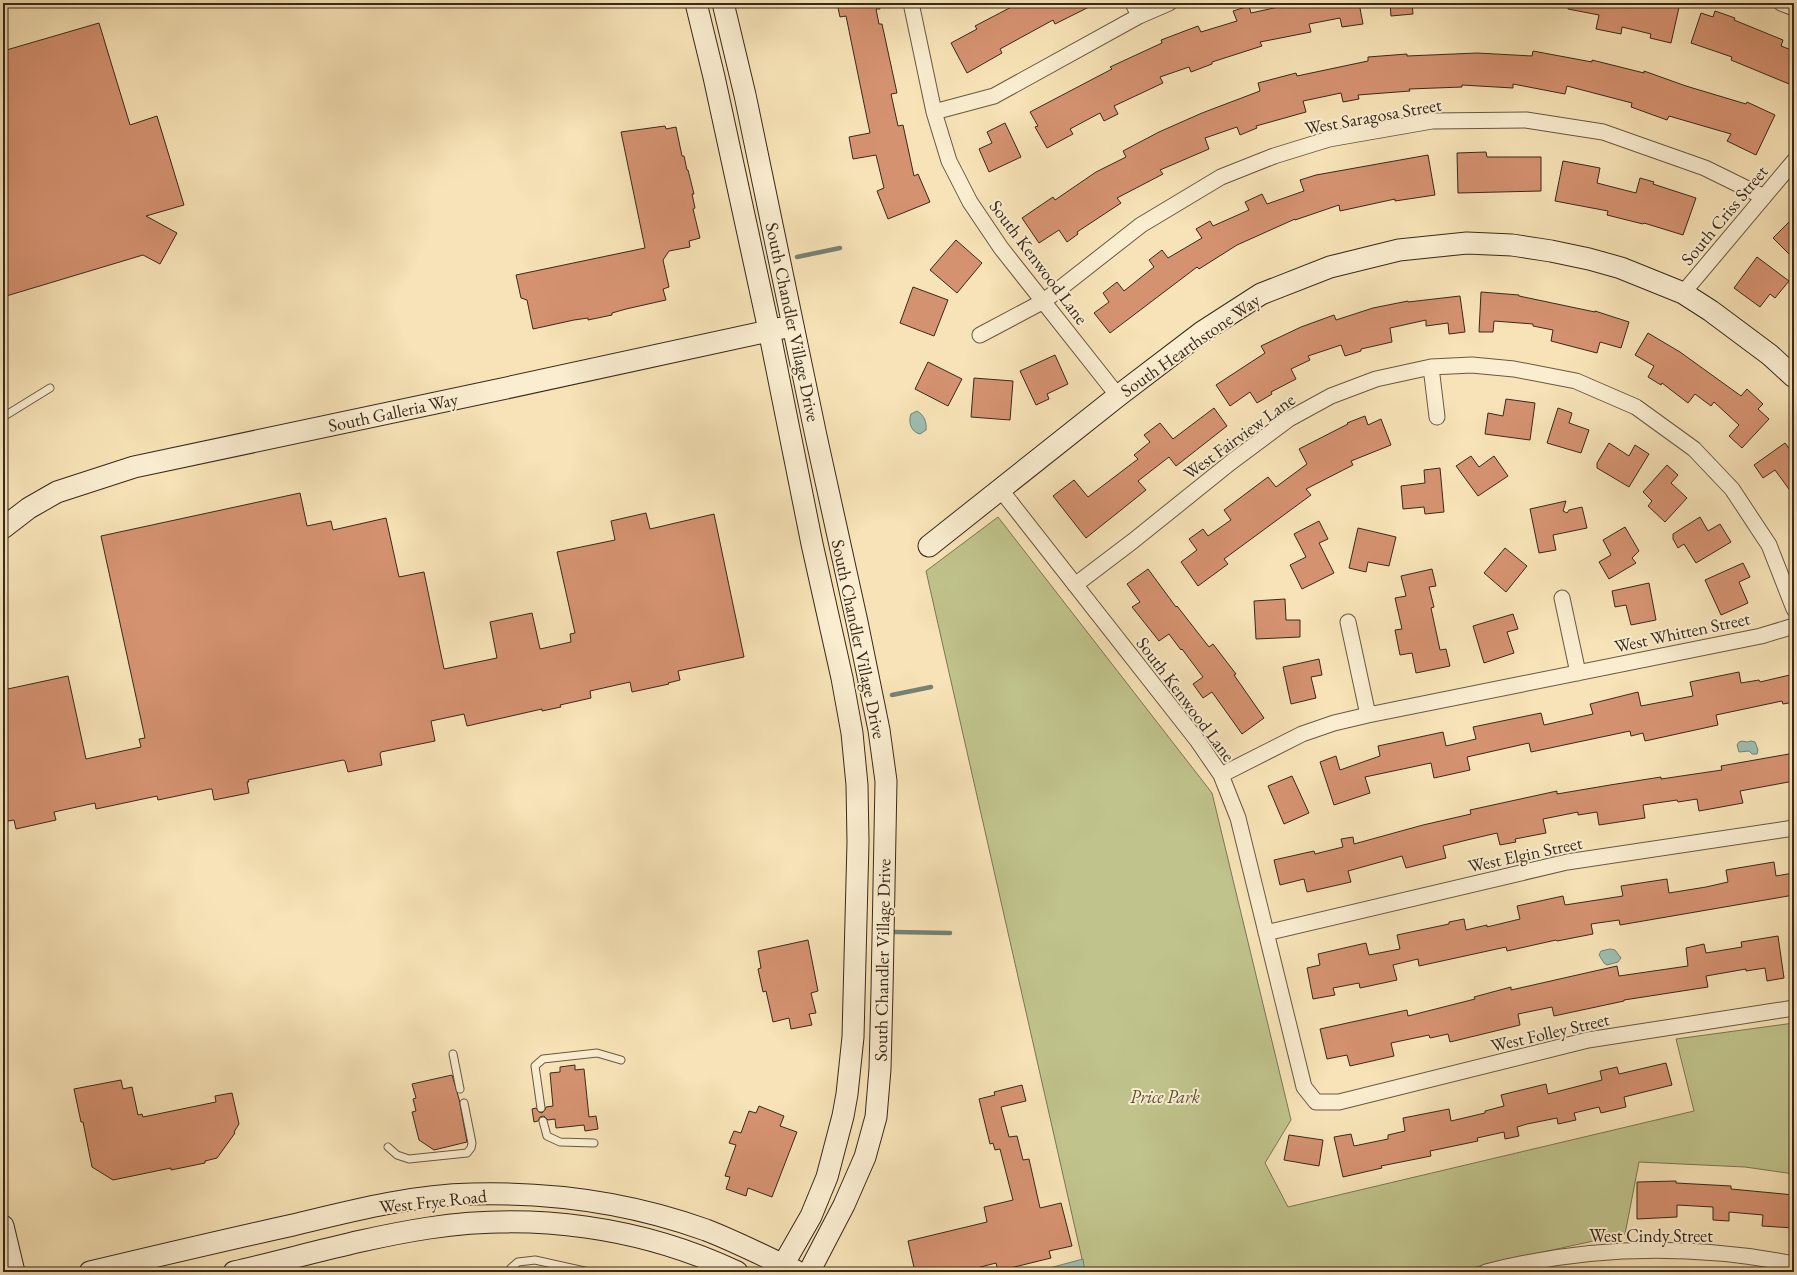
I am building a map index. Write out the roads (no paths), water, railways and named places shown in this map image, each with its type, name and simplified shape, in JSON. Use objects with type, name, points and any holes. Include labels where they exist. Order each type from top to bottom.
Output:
[{"type":"street","name":"South Chandler Village Drive","points":[[696,3],[714,77],[769,330],[848,709],[852,732],[857,785],[858,828],[853,1037],[848,1094],[827,1177],[811,1216],[793,1270]]},
{"type":"street","name":"South Chandler Village Drive","points":[[723,3],[745,95],[816,436],[868,672],[879,730],[886,781],[880,1069],[876,1117],[865,1157],[844,1205],[793,1270]]},
{"type":"street","name":"South Kenwood Lane","points":[[911,3],[934,112],[949,162],[970,202],[1001,248],[1118,396]]},
{"type":"street","points":[[934,112],[994,96],[1136,9],[1169,3]]},
{"type":"street","points":[[1781,3],[1794,8]]},
{"type":"street","name":"West Saragosa Street","points":[[980,335],[1044,301],[1141,225],[1221,177],[1274,156],[1329,139],[1432,121],[1526,120],[1603,132],[1705,168],[1764,197]]},
{"type":"street","name":"South Criss Street","points":[[1683,293],[1794,161]]},
{"type":"street","name":"South Hearthstone Way","points":[[929,546],[1118,396],[1202,332],[1261,294],[1330,267],[1399,250],[1467,243],[1512,245],[1589,259],[1621,268],[1683,293],[1742,332],[1794,377]]},
{"type":"street","name":"South Galleria Way","points":[[3,528],[29,508],[58,492],[134,467],[794,325]]},
{"type":"street","name":"West Fairview Lane","points":[[1075,585],[1127,546],[1230,463],[1289,419],[1331,396],[1376,379],[1431,367],[1472,365],[1507,368],[1576,381],[1636,408],[1694,449],[1732,489],[1769,545],[1788,588],[1794,608]]},
{"type":"street","points":[[1431,367],[1437,417]]},
{"type":"street","name":"South Kenwood Lane","points":[[1000,490],[1197,740],[1221,775],[1238,818],[1304,1087],[1316,1102]]},
{"type":"street","points":[[1562,598],[1578,673]]},
{"type":"street","points":[[1348,622],[1368,715]]},
{"type":"street","name":"West Whitten Street","points":[[1221,775],[1302,734],[1334,723],[1761,636],[1794,626]]},
{"type":"street","name":"West Elgin Street","points":[[1266,933],[1567,862],[1794,828]]},
{"type":"street","name":"West Folley Street","points":[[1316,1102],[1339,1102],[1588,1040],[1794,1008]]},
{"type":"street","name":"West Frye Road","points":[[90,1272],[363,1209],[436,1196],[471,1194],[557,1197],[616,1205],[642,1211],[707,1231],[793,1270]]},
{"type":"street","name":"West Frye Road","points":[[234,1272],[403,1233],[459,1225],[510,1223],[549,1224],[591,1228],[630,1235],[685,1251],[737,1272]]},
{"type":"street","points":[[3,1226],[14,1272]]},
{"type":"street","name":"West Cindy Street","points":[[1486,1272],[1520,1264],[1612,1251],[1688,1251],[1762,1258],[1794,1264]]},
{"type":"lane","points":[[3,417],[50,388]]},
{"type":"lane","points":[[541,1108],[535,1066],[543,1059],[597,1053],[621,1060]]},
{"type":"lane","points":[[453,1054],[460,1089]]},
{"type":"lane","points":[[388,1147],[397,1155],[409,1158],[467,1153],[471,1148],[472,1143],[464,1103]]},
{"type":"lane","points":[[543,1121],[548,1136],[560,1142],[594,1143]]},
{"type":"lane","points":[[510,1272],[510,1268],[518,1262],[535,1260],[589,1272]]},
{"type":"waterway","points":[[797,257],[840,248]]},
{"type":"waterway","points":[[892,695],[931,687]]},
{"type":"waterway","points":[[895,932],[950,933]]},
{"type":"park label","name":"Price Park","points":[[1165,1096]]}]
